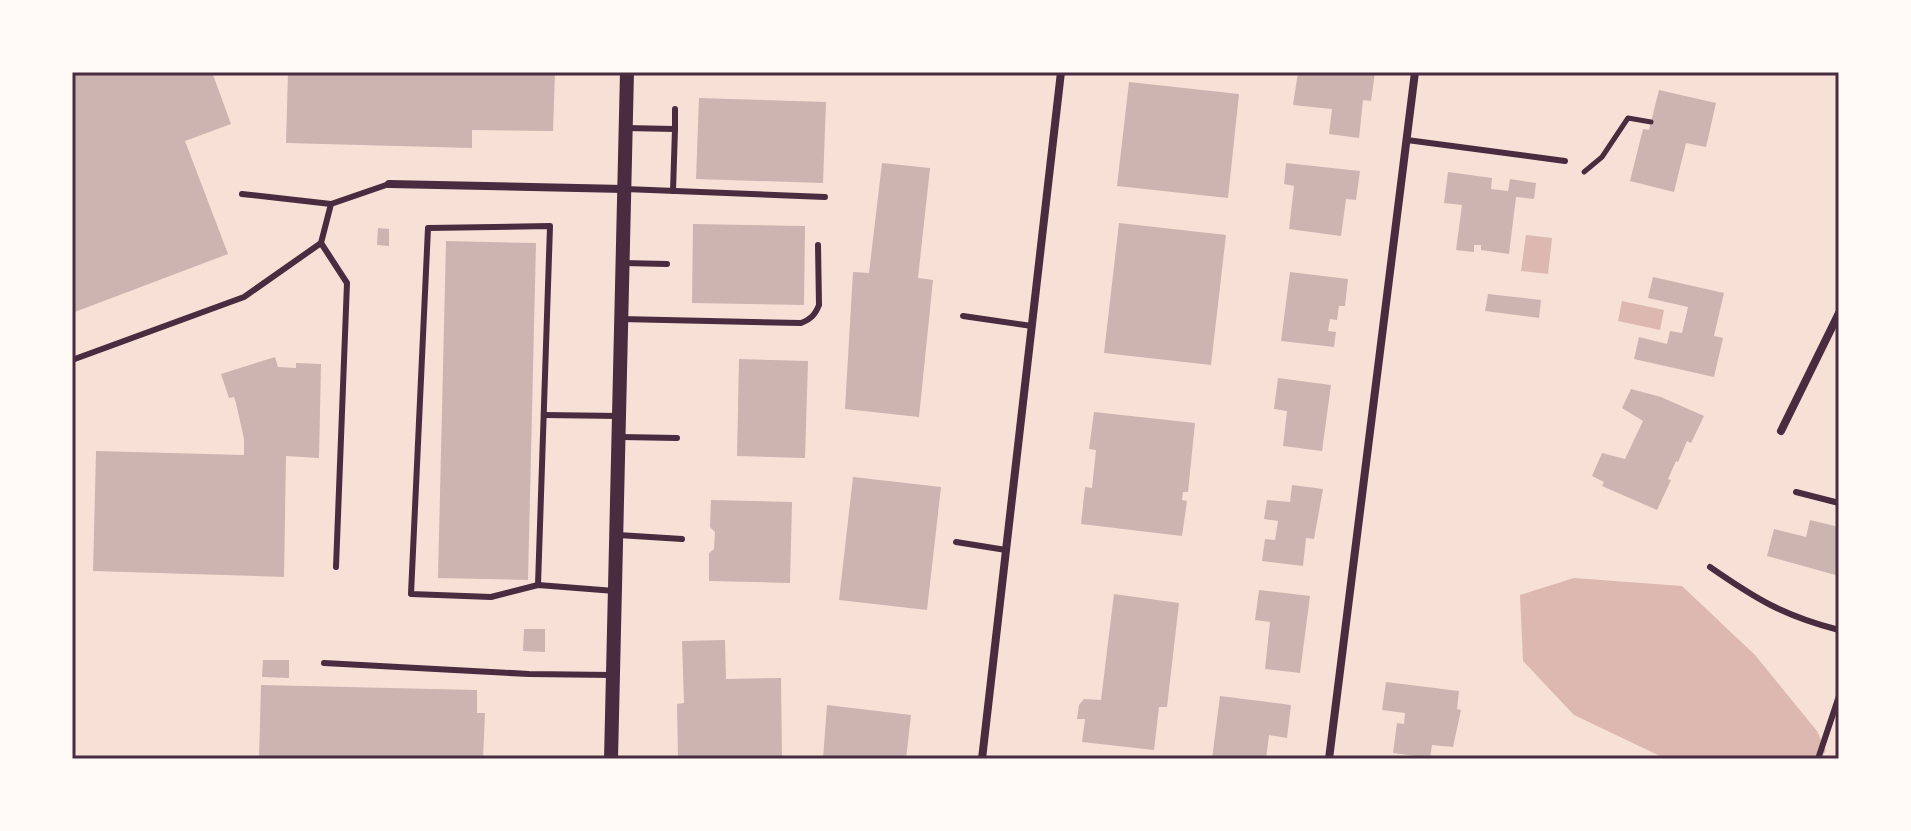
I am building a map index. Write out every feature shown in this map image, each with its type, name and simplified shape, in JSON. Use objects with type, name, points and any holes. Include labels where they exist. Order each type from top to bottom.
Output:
[{"type":"street","points":[[611,759],[627,72]]},
{"type":"street","points":[[982,759],[1061,72]]},
{"type":"street","points":[[1329,759],[1415,72]]},
{"type":"street","points":[[389,184],[624,189]]},
{"type":"street","points":[[1781,431],[1839,313]]},
{"type":"lane","points":[[673,191],[675,109]]},
{"type":"lane","points":[[625,128],[675,129]]},
{"type":"lane","points":[[1407,140],[1565,161]]},
{"type":"lane","points":[[242,194],[331,204],[389,184]]},
{"type":"lane","points":[[624,189],[825,197]]},
{"type":"lane","points":[[72,360],[244,297],[321,243],[331,204]]},
{"type":"lane","points":[[538,585],[550,226],[428,228],[411,594],[491,597],[538,585],[615,591]]},
{"type":"lane","points":[[321,243],[347,283],[336,567]]},
{"type":"lane","points":[[621,319],[801,323],[809,319],[819,305],[818,245]]},
{"type":"lane","points":[[623,263],[667,264]]},
{"type":"lane","points":[[963,316],[1032,326]]},
{"type":"lane","points":[[544,415],[619,416]]},
{"type":"lane","points":[[618,437],[677,438]]},
{"type":"lane","points":[[1796,492],[1839,503]]},
{"type":"lane","points":[[616,535],[682,539]]},
{"type":"lane","points":[[956,542],[1006,550]]},
{"type":"lane","points":[[1710,567],[1760,602],[1807,622],[1839,630]]},
{"type":"lane","points":[[324,663],[529,674],[612,675]]},
{"type":"lane","points":[[1818,759],[1839,696]]},
{"type":"path","points":[[1584,172],[1602,157],[1628,118],[1651,122]]},
{"type":"shaded area","points":[[1526,235],[1552,238],[1548,274],[1521,271]]},
{"type":"shaded area","points":[[1622,301],[1664,310],[1660,330],[1618,321]]},
{"type":"shaded area","points":[[1574,578],[1682,586],[1755,655],[1817,731],[1826,751],[1819,759],[1674,759],[1660,756],[1574,715],[1523,661],[1520,595]]},
{"type":"building","points":[[72,72],[212,72],[231,124],[185,141],[228,254],[72,313]]},
{"type":"building","points":[[288,72],[555,72],[553,131],[472,130],[472,148],[286,143]]},
{"type":"building","points":[[1298,72],[1375,72],[1371,101],[1363,100],[1359,138],[1329,134],[1332,109],[1293,105]]},
{"type":"building","points":[[1129,82],[1239,94],[1228,198],[1117,186]]},
{"type":"building","points":[[1659,90],[1716,103],[1706,147],[1686,143],[1674,192],[1630,181],[1643,129],[1649,130]]},
{"type":"building","points":[[699,98],[826,102],[823,183],[696,179]]},
{"type":"building","points":[[882,163],[930,168],[918,278],[933,280],[919,417],[845,409],[853,272],[869,273]]},
{"type":"building","points":[[1286,163],[1360,171],[1356,200],[1346,199],[1341,236],[1289,229],[1294,186],[1284,184]]},
{"type":"building","points":[[1448,172],[1492,178],[1491,189],[1508,191],[1510,179],[1536,183],[1534,199],[1516,197],[1509,254],[1481,250],[1481,245],[1474,245],[1474,252],[1456,250],[1462,205],[1444,203]]},
{"type":"building","points":[[1119,223],[1226,235],[1211,365],[1104,353]]},
{"type":"building","points":[[693,224],[805,226],[804,305],[692,303]]},
{"type":"building","points":[[378,228],[389,229],[389,246],[377,245]]},
{"type":"building","points":[[446,241],[536,243],[528,580],[438,578]]},
{"type":"building","points":[[1290,272],[1348,279],[1345,306],[1339,306],[1337,320],[1330,319],[1328,331],[1336,332],[1334,347],[1281,341]]},
{"type":"building","points":[[1653,277],[1724,293],[1714,336],[1723,338],[1714,377],[1634,359],[1639,337],[1667,344],[1670,331],[1682,333],[1688,307],[1648,298]]},
{"type":"building","points":[[1488,294],[1541,300],[1539,318],[1485,311]]},
{"type":"building","points":[[275,357],[278,367],[296,368],[296,363],[321,364],[319,458],[286,456],[284,577],[93,571],[96,451],[244,455],[244,439],[236,403],[234,397],[229,398],[221,374]]},
{"type":"building","points":[[739,359],[808,361],[805,458],[737,456]]},
{"type":"building","points":[[1278,378],[1331,385],[1322,451],[1283,446],[1287,411],[1274,409]]},
{"type":"building","points":[[1631,389],[1661,397],[1704,416],[1691,443],[1687,441],[1676,461],[1657,510],[1602,486],[1604,482],[1592,476],[1602,453],[1625,459],[1643,421],[1622,408]]},
{"type":"building","points":[[1094,412],[1195,423],[1188,492],[1183,492],[1182,500],[1187,501],[1182,536],[1081,524],[1085,487],[1092,488],[1096,450],[1089,449]]},
{"type":"building","points":[[853,477],[941,487],[927,610],[839,600]]},
{"type":"building","points":[[1292,485],[1323,489],[1314,539],[1306,538],[1303,566],[1262,561],[1265,539],[1275,540],[1278,521],[1264,519],[1267,500],[1290,502]]},
{"type":"building","points":[[711,500],[792,502],[790,583],[709,581],[709,553],[714,549],[715,532],[710,527]]},
{"type":"building","points":[[1810,520],[1839,527],[1839,576],[1767,556],[1774,529],[1806,537]]},
{"type":"building","points":[[1259,590],[1310,596],[1300,673],[1265,669],[1270,622],[1255,620]]},
{"type":"building","points":[[1114,594],[1179,603],[1167,707],[1159,707],[1154,750],[1082,742],[1085,719],[1077,719],[1079,705],[1084,699],[1101,700]]},
{"type":"building","points":[[524,629],[545,629],[545,652],[523,651]]},
{"type":"building","points":[[725,640],[726,679],[781,678],[782,759],[678,759],[677,704],[684,703],[682,641]]},
{"type":"building","points":[[263,660],[289,660],[289,678],[262,677]]},
{"type":"building","points":[[1386,682],[1459,691],[1457,709],[1461,710],[1453,747],[1432,745],[1430,758],[1393,753],[1397,723],[1404,724],[1405,713],[1382,710]]},
{"type":"building","points":[[261,685],[477,690],[477,713],[485,713],[483,759],[259,759]]},
{"type":"building","points":[[1220,696],[1291,705],[1287,738],[1269,735],[1266,759],[1212,759]]},
{"type":"building","points":[[827,705],[911,715],[906,759],[823,759]]}]
